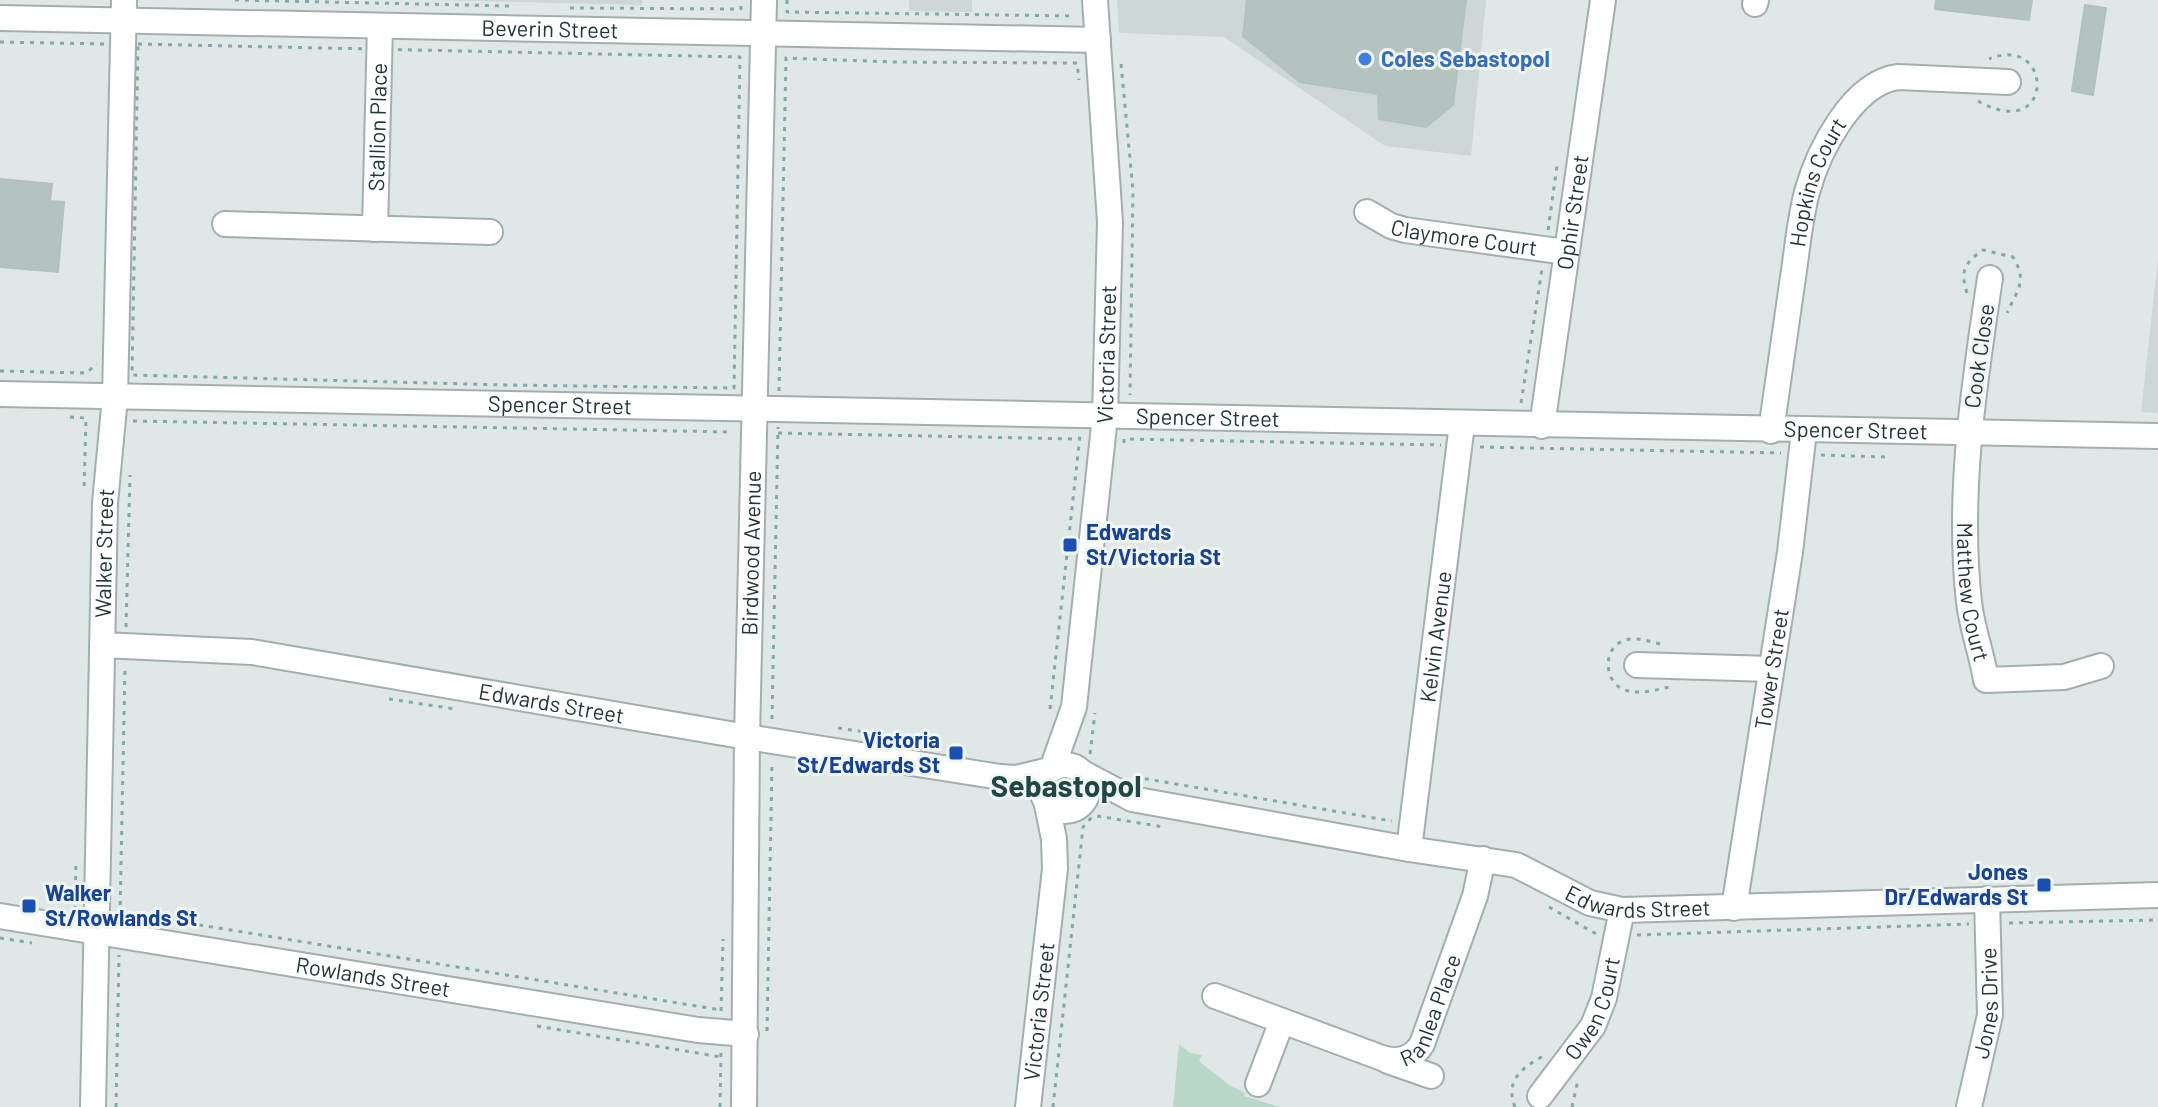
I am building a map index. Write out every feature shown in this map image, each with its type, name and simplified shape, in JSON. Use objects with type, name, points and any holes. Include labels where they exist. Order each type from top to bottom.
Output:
[{"type":"street","name":"Birdwood Avenue","points":[[744,1107],[756,1032],[747,737],[771,418],[764,0]]},
{"type":"street","name":"Victoria Street","points":[[1086,764],[1074,707],[1089,423],[1110,222],[1095,0]]},
{"type":"street","name":"Ophir Street","points":[[1542,426],[1555,251],[1603,0]]},
{"type":"street","name":"Beverin Street","points":[[0,18],[124,10],[380,26],[1098,40]]},
{"type":"street","name":"Walker Street","points":[[93,1107],[112,926],[114,646],[105,503],[115,397],[124,10]]},
{"type":"street","name":"Stallion Place","points":[[375,229],[380,26]]},
{"type":"street","name":"Hopkins Court","points":[[1771,431],[1807,192],[1823,151],[1845,116],[1868,90],[1892,78],[2008,82]]},
{"type":"street","name":"Claymore Court","points":[[1367,212],[1405,230],[1555,251]]},
{"type":"street","points":[[225,224],[490,232]]},
{"type":"street","name":"Cook Close","points":[[1968,433],[1990,278]]},
{"type":"street","name":"Spencer Street","points":[[0,394],[1460,435],[1542,426],[2158,436]]},
{"type":"street","name":"Tower Street","points":[[1734,908],[1790,552],[1804,431]]},
{"type":"street","name":"Matthew Court","points":[[1968,433],[1968,591],[1986,680],[2064,677],[2101,666]]},
{"type":"street","name":"Kelvin Avenue","points":[[1409,849],[1460,435]]},
{"type":"street","name":"Edwards Street","points":[[114,646],[252,652],[1000,777],[1016,778],[1051,769]]},
{"type":"street","points":[[1637,665],[1771,669]]},
{"type":"street","name":"Victoria Street","points":[[1051,769],[1074,707]]},
{"type":"street","points":[[1086,764],[1088,790],[1081,812],[1060,811],[1045,799],[1042,785],[1051,769],[1086,764]]},
{"type":"street","name":"Edwards Street","points":[[1086,764],[1131,787],[1409,849],[1525,868],[1590,903],[1609,930],[1734,908],[1987,911],[2158,895]]},
{"type":"street","name":"Edwards Street","points":[[1000,777],[1045,799]]},
{"type":"street","name":"Edwards Street","points":[[1081,812],[1131,787]]},
{"type":"street","name":"Victoria Street","points":[[1028,1107],[1055,869],[1054,839],[1045,799]]},
{"type":"street","name":"Victoria Street","points":[[1055,869],[1081,812]]},
{"type":"street","name":"Ranlea Place","points":[[1215,996],[1382,1058],[1400,1060],[1416,1052],[1422,1044],[1475,896],[1483,859]]},
{"type":"street","name":"Jones Drive","points":[[1969,1107],[1989,1024],[1987,911]]},
{"type":"street","name":"Rowlands Street","points":[[0,916],[112,926],[721,1032],[756,1032]]},
{"type":"street","name":"Owen Court","points":[[1540,1096],[1593,1026],[1604,998],[1609,930]]},
{"type":"street","points":[[1258,1084],[1282,1021]]},
{"type":"street","points":[[1382,1058],[1431,1076]]},
{"type":"path","points":[[235,0],[510,6]]},
{"type":"path","points":[[557,7],[741,9],[741,0]]},
{"type":"path","points":[[787,0],[787,12],[1075,16]]},
{"type":"path","points":[[0,42],[106,44]]},
{"type":"path","points":[[138,44],[740,57]]},
{"type":"path","points":[[1970,98],[1997,111],[2012,113],[2029,103],[2037,88],[2035,72],[2019,57],[2004,54],[1981,62]]},
{"type":"path","points":[[756,1032],[772,740],[771,418],[786,58],[1077,63],[1079,87]]},
{"type":"path","points":[[1522,403],[1555,251],[1549,225]]},
{"type":"path","points":[[0,371],[86,373]]},
{"type":"path","points":[[771,418],[1089,423],[1049,716]]},
{"type":"path","points":[[131,421],[733,432]]},
{"type":"path","points":[[1124,439],[1460,435],[1785,453]]},
{"type":"path","points":[[1821,454],[1885,457]]},
{"type":"path","points":[[116,1107],[112,926],[114,646],[130,466]]},
{"type":"path","points":[[389,699],[455,709]]},
{"type":"path","points":[[838,728],[878,734]]},
{"type":"path","points":[[1131,787],[1402,822]]},
{"type":"path","points":[[1053,1107],[1081,812]]},
{"type":"path","points":[[1541,902],[1609,930],[1987,911],[2158,920]]},
{"type":"path","points":[[112,926],[721,1010],[720,1107]]},
{"type":"path","points":[[537,1026],[721,1057]]},
{"type":"path","points":[[1515,1107],[1511,1094],[1519,1071],[1553,1049]]},
{"type":"shaded area","points":[[433,0],[642,0],[642,5]]},
{"type":"shaded area","points":[[909,0],[972,0],[972,12],[909,11]]},
{"type":"shaded area","name":"Coles Sebastopol","points":[[1117,0],[1486,0],[1471,156],[1385,146],[1224,37],[1119,33]]},
{"type":"shaded area","points":[[2158,260],[2158,413],[2141,412]]},
{"type":"green space","points":[[1179,1044],[1190,1053],[1202,1055],[1199,1061],[1229,1085],[1245,1093],[1244,1096],[1280,1107],[1173,1107]]},
{"type":"building","name":"Coles Sebastopol","points":[[1247,0],[1466,0],[1453,105],[1426,127],[1379,119],[1378,94],[1300,82],[1243,36]]},
{"type":"building","points":[[1936,0],[2032,0],[2029,20],[1935,9]]},
{"type":"building","points":[[2085,5],[2106,8],[2093,95],[2072,91]]},
{"type":"building","points":[[0,179],[52,184],[50,201],[64,202],[58,272],[0,267]]},
{"type":"place","name":"Coles Sebastopol","points":[[1365,59]]},
{"type":"place","name":"Edwards St/Victoria St","points":[[1070,545]]},
{"type":"place","name":"Victoria St/Edwards St","points":[[956,753]]},
{"type":"place","name":"Jones Dr/Edwards St","points":[[2044,885]]},
{"type":"place","name":"Walker St/Rowlands St","points":[[29,906]]},
{"type":"district","name":"Sebastopol","points":[[1066,787]]}]
